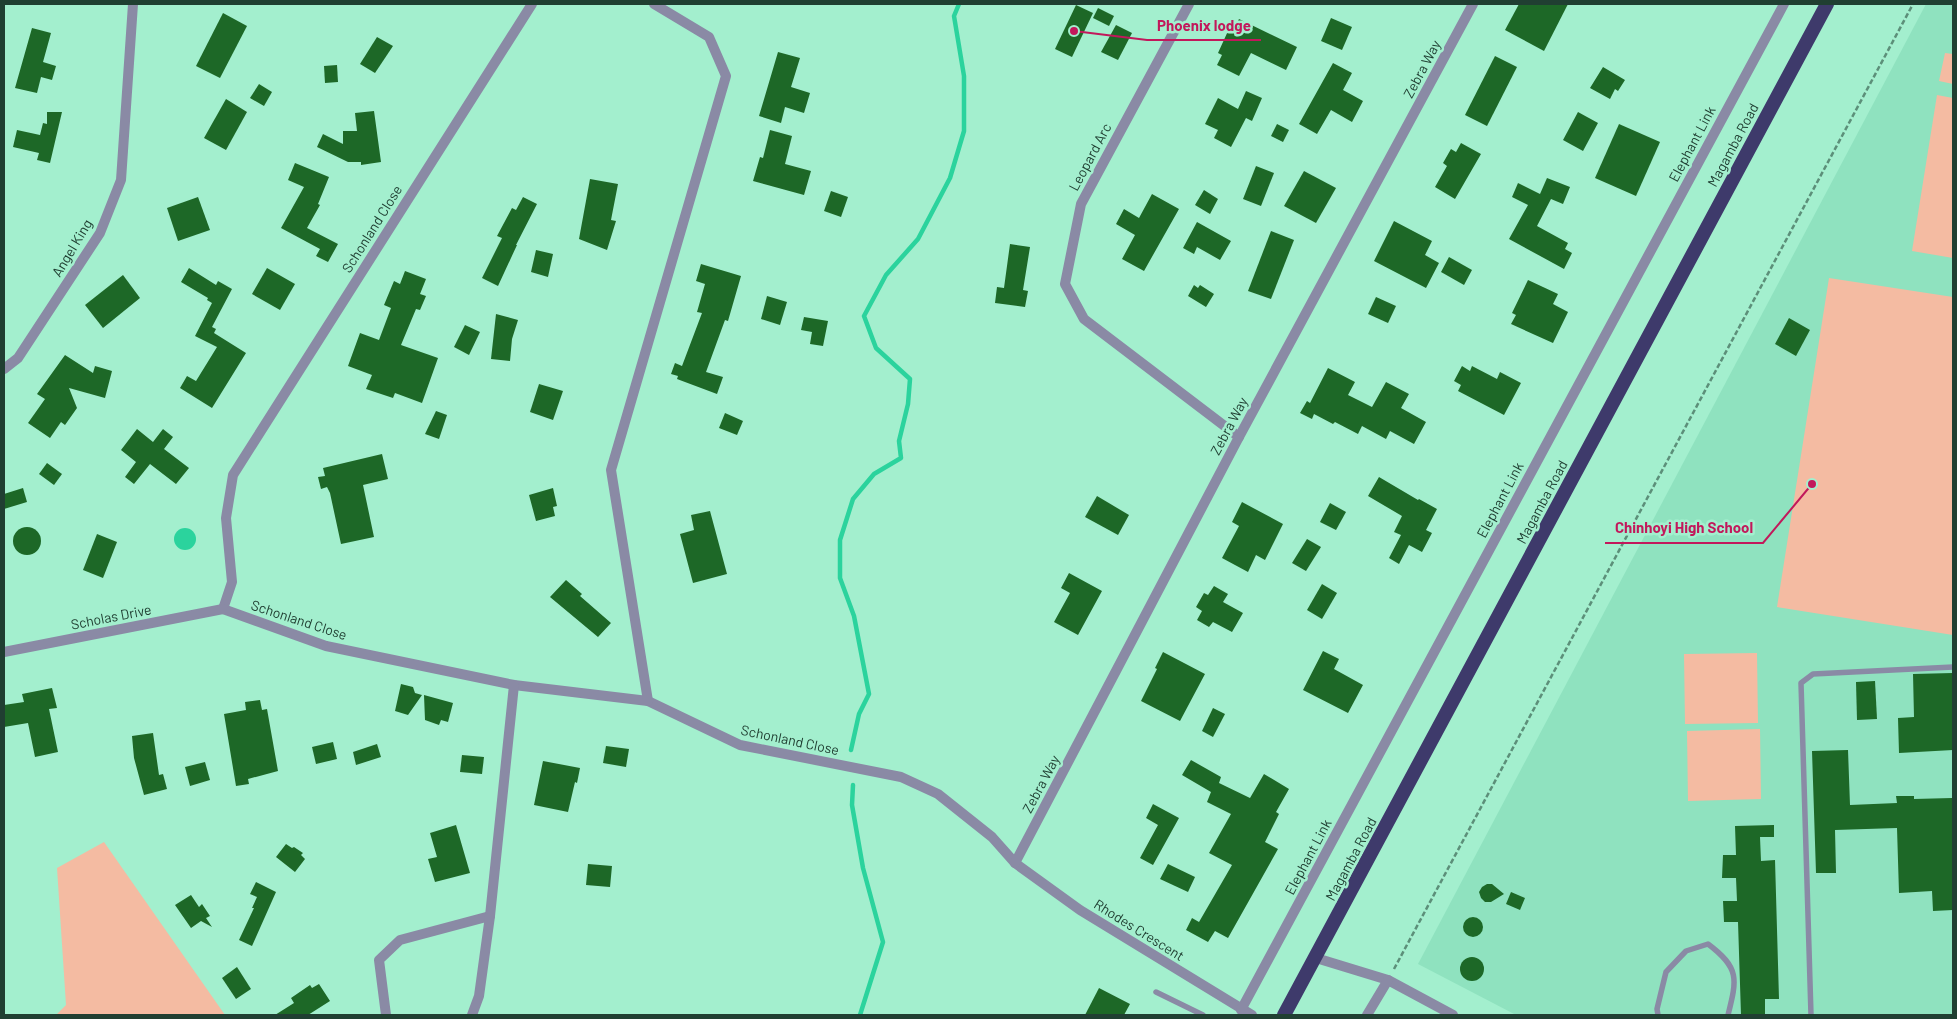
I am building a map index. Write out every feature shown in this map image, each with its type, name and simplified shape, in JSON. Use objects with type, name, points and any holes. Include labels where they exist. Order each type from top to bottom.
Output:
[{"type":"highway","name":"Magamba Road","points":[[1284,1015],[1827,4]]},
{"type":"street","name":"Angel King","points":[[4,369],[18,358],[100,233],[121,180],[133,4]]},
{"type":"street","name":"Schonland Close","points":[[532,4],[233,475],[226,518],[232,582],[223,609],[326,646],[514,685],[648,701],[740,745],[902,777],[938,794],[992,837],[1015,863]]},
{"type":"street","points":[[648,701],[611,470],[726,76],[709,37],[654,4]]},
{"type":"street","name":"Leopard Arc","points":[[1189,4],[1081,204],[1065,284],[1084,319],[1239,437]]},
{"type":"street","name":"Zebra Way","points":[[1015,863],[1239,437],[1473,4]]},
{"type":"street","name":"Elephant Link","points":[[1241,1010],[1784,4]]},
{"type":"street","name":"Scholas Drive","points":[[4,652],[223,609]]},
{"type":"street","points":[[472,1015],[479,996],[490,916],[514,685]]},
{"type":"street","name":"Rhodes Crescent","points":[[1015,863],[1080,910],[1252,1015]]},
{"type":"street","points":[[386,1015],[379,960],[400,940],[490,916]]},
{"type":"street","points":[[1316,958],[1388,980],[1454,1015]]},
{"type":"street","points":[[1368,1015],[1388,980]]},
{"type":"lane","points":[[1811,1015],[1801,683],[1813,674],[1953,667]]},
{"type":"lane","points":[[1658,1015],[1657,1009],[1666,972],[1686,951],[1708,944],[1726,957],[1735,975],[1728,1015]]},
{"type":"lane","points":[[1156,992],[1203,1015]]},
{"type":"path","points":[[1388,980],[1913,4]]},
{"type":"shaded area","points":[[1926,4],[1953,4],[1953,1015],[1516,1015],[1418,964]]},
{"type":"shaded area","points":[[1945,53],[1953,54],[1953,84],[1939,81]]},
{"type":"shaded area","points":[[1937,95],[1953,98],[1953,258],[1912,251]]},
{"type":"shaded area","points":[[1829,278],[1953,297],[1953,635],[1777,607]]},
{"type":"shaded area","points":[[185,528],[193,531],[196,539],[193,547],[185,550],[177,547],[174,539],[177,531]]},
{"type":"shaded area","points":[[1757,653],[1758,723],[1685,724],[1684,654]]},
{"type":"shaded area","points":[[1760,729],[1761,799],[1688,801],[1687,731]]},
{"type":"shaded area","points":[[104,842],[225,1015],[56,1015],[66,1005],[57,868]]},
{"type":"building","points":[[1519,4],[1568,4],[1544,51],[1505,30]]},
{"type":"building","points":[[1076,5],[1093,13],[1072,57],[1055,49]]},
{"type":"building","points":[[1098,8],[1114,16],[1109,26],[1093,18]]},
{"type":"building","points":[[223,13],[247,26],[220,78],[196,66]]},
{"type":"building","points":[[1331,18],[1352,27],[1342,50],[1321,41]]},
{"type":"building","points":[[1239,19],[1297,47],[1286,70],[1251,53],[1239,76],[1217,65],[1222,55],[1218,53],[1228,31],[1232,33]]},
{"type":"building","points":[[1116,25],[1132,33],[1118,60],[1101,52]]},
{"type":"building","points":[[32,28],[51,33],[43,62],[56,66],[52,80],[41,77],[37,93],[15,88]]},
{"type":"building","points":[[377,37],[393,46],[375,73],[360,64]]},
{"type":"building","points":[[778,52],[800,58],[791,87],[810,93],[804,113],[785,107],[781,123],[759,116]]},
{"type":"building","points":[[1495,56],[1517,67],[1487,126],[1465,115]]},
{"type":"building","points":[[1333,63],[1352,73],[1343,90],[1363,101],[1352,122],[1331,110],[1317,134],[1299,124]]},
{"type":"building","points":[[337,65],[338,82],[325,83],[324,66]]},
{"type":"building","points":[[1603,67],[1625,80],[1618,91],[1615,89],[1610,99],[1590,88]]},
{"type":"building","points":[[259,84],[272,92],[264,106],[250,98]]},
{"type":"building","points":[[1246,91],[1262,98],[1252,121],[1246,118],[1231,147],[1214,138],[1218,130],[1205,124],[1218,98],[1238,109]]},
{"type":"building","points":[[226,99],[247,112],[226,150],[204,138]]},
{"type":"building","points":[[374,111],[381,162],[361,165],[361,162],[348,162],[317,147],[323,134],[343,144],[343,131],[357,131],[355,113]]},
{"type":"building","points":[[47,112],[62,112],[50,163],[37,160],[39,153],[13,147],[17,130],[40,135],[43,123],[47,124]]},
{"type":"building","points":[[1578,112],[1598,123],[1583,151],[1563,140]]},
{"type":"building","points":[[1277,124],[1289,130],[1283,142],[1271,136]]},
{"type":"building","points":[[1619,124],[1660,142],[1636,196],[1595,178]]},
{"type":"building","points":[[770,130],[792,136],[785,164],[811,171],[804,195],[753,181],[760,157],[763,158]]},
{"type":"building","points":[[1461,143],[1481,154],[1455,199],[1435,187],[1447,166],[1443,163],[1451,149],[1456,152]]},
{"type":"building","points":[[295,163],[329,177],[318,204],[320,205],[307,228],[338,244],[328,262],[316,256],[320,249],[281,228],[304,187],[288,180]]},
{"type":"building","points":[[1256,166],[1274,173],[1261,206],[1243,199]]},
{"type":"building","points":[[1304,171],[1336,188],[1316,223],[1284,206]]},
{"type":"building","points":[[1547,178],[1570,187],[1563,204],[1551,199],[1537,226],[1568,243],[1565,249],[1572,253],[1564,269],[1509,239],[1528,205],[1512,197],[1518,183],[1540,194]]},
{"type":"building","points":[[590,179],[618,184],[611,220],[616,221],[607,250],[579,239]]},
{"type":"building","points":[[1204,190],[1218,199],[1210,214],[1195,205]]},
{"type":"building","points":[[831,191],[848,197],[841,217],[824,211]]},
{"type":"building","points":[[1152,194],[1179,209],[1144,271],[1122,259],[1135,235],[1116,224],[1124,209],[1139,218]]},
{"type":"building","points":[[198,197],[210,230],[178,241],[167,208]]},
{"type":"building","points":[[523,197],[537,204],[498,286],[482,278],[502,238],[497,236],[512,208],[516,210]]},
{"type":"building","points":[[1394,221],[1432,241],[1425,255],[1439,263],[1426,288],[1374,261]]},
{"type":"building","points":[[1197,222],[1231,241],[1220,260],[1197,247],[1194,254],[1183,248]]},
{"type":"building","points":[[1271,231],[1294,240],[1271,299],[1248,291]]},
{"type":"building","points":[[1010,244],[1030,247],[1023,290],[1028,291],[1025,307],[995,303],[997,287],[1004,288]]},
{"type":"building","points":[[536,250],[553,254],[548,277],[531,272]]},
{"type":"building","points":[[1449,257],[1472,270],[1464,285],[1441,272]]},
{"type":"building","points":[[701,264],[741,276],[728,321],[725,320],[706,372],[723,377],[717,394],[677,379],[678,376],[671,374],[675,363],[682,366],[702,313],[697,312],[705,284],[696,281]]},
{"type":"building","points":[[189,268],[216,285],[218,281],[232,289],[212,327],[216,329],[214,333],[246,353],[212,408],[180,388],[187,376],[196,381],[217,347],[195,336],[212,303],[207,300],[208,298],[181,282]]},
{"type":"building","points":[[267,268],[295,284],[280,310],[252,294]]},
{"type":"building","points":[[405,271],[426,279],[420,294],[426,296],[420,310],[416,309],[401,345],[438,358],[422,403],[395,393],[393,398],[366,389],[372,375],[348,366],[360,333],[379,340],[391,308],[384,305],[394,281],[400,284]]},
{"type":"building","points":[[123,275],[140,298],[103,328],[85,305]]},
{"type":"building","points":[[1528,280],[1558,294],[1553,304],[1568,312],[1553,343],[1511,324],[1516,315],[1512,313]]},
{"type":"building","points":[[1194,285],[1198,288],[1200,285],[1214,294],[1206,307],[1188,296]]},
{"type":"building","points":[[767,296],[787,302],[780,325],[761,319]]},
{"type":"building","points":[[1376,297],[1396,306],[1388,323],[1368,314]]},
{"type":"building","points":[[496,314],[518,320],[512,339],[510,361],[491,359]]},
{"type":"building","points":[[804,317],[828,321],[823,346],[810,344],[812,332],[801,330]]},
{"type":"building","points":[[1789,318],[1810,330],[1796,356],[1775,344]]},
{"type":"building","points":[[465,325],[480,332],[469,355],[454,347]]},
{"type":"building","points":[[65,355],[93,373],[95,366],[112,371],[105,398],[69,388],[77,408],[65,425],[61,422],[50,438],[28,423],[45,399],[37,394]]},
{"type":"building","points":[[1462,366],[1470,371],[1472,366],[1497,379],[1500,372],[1521,383],[1504,415],[1458,391],[1461,385],[1454,381]]},
{"type":"building","points":[[1328,368],[1355,382],[1348,395],[1372,407],[1386,382],[1409,394],[1401,408],[1426,422],[1414,444],[1390,431],[1386,439],[1362,426],[1358,434],[1314,414],[1312,419],[1300,413],[1307,401],[1310,403]]},
{"type":"building","points":[[539,384],[563,391],[553,420],[530,412]]},
{"type":"building","points":[[436,411],[447,415],[439,439],[425,434]]},
{"type":"building","points":[[725,413],[743,421],[737,435],[719,428]]},
{"type":"building","points":[[137,429],[153,442],[163,429],[173,437],[164,449],[189,468],[176,484],[150,464],[134,484],[125,477],[136,462],[121,450]]},
{"type":"building","points":[[382,454],[388,479],[363,485],[374,537],[341,544],[330,493],[327,487],[321,489],[318,477],[325,476],[323,468]]},
{"type":"building","points":[[47,463],[62,474],[54,485],[39,474]]},
{"type":"building","points":[[1379,477],[1437,509],[1426,530],[1432,533],[1422,552],[1409,545],[1399,564],[1389,558],[1401,535],[1394,532],[1402,516],[1368,496]]},
{"type":"building","points":[[23,488],[27,502],[4,509],[4,494]]},
{"type":"building","points":[[553,488],[557,506],[553,507],[555,516],[536,521],[529,495]]},
{"type":"building","points":[[1097,496],[1129,515],[1118,535],[1085,517]]},
{"type":"building","points":[[1242,502],[1283,524],[1265,560],[1256,555],[1248,572],[1222,558],[1239,526],[1232,522]]},
{"type":"building","points":[[1330,503],[1346,512],[1336,530],[1320,522]]},
{"type":"building","points":[[710,511],[727,574],[693,583],[680,534],[694,530],[691,515]]},
{"type":"building","points":[[27,527],[37,531],[41,541],[37,551],[27,555],[17,551],[13,541],[17,531]]},
{"type":"building","points":[[97,534],[117,542],[103,578],[83,570]]},
{"type":"building","points":[[1307,539],[1321,547],[1306,571],[1292,563]]},
{"type":"building","points":[[1069,573],[1102,591],[1078,635],[1054,622],[1070,593],[1061,588]]},
{"type":"building","points":[[566,580],[582,594],[580,596],[611,623],[598,637],[550,597]]},
{"type":"building","points":[[1322,584],[1337,593],[1322,619],[1307,610]]},
{"type":"building","points":[[1214,586],[1228,594],[1223,602],[1243,613],[1232,632],[1213,622],[1209,627],[1197,620],[1202,611],[1196,607],[1204,593],[1208,595]]},
{"type":"building","points":[[1323,651],[1339,659],[1334,669],[1363,685],[1348,713],[1303,690]]},
{"type":"building","points":[[1163,652],[1205,674],[1180,721],[1141,701]]},
{"type":"building","points":[[1953,673],[1953,750],[1899,753],[1898,718],[1914,717],[1913,674]]},
{"type":"building","points":[[1875,681],[1877,719],[1857,720],[1856,682]]},
{"type":"building","points":[[401,684],[413,687],[415,693],[422,695],[408,715],[395,711]]},
{"type":"building","points":[[52,688],[57,708],[49,709],[58,752],[35,757],[28,723],[4,727],[4,705],[24,702],[22,694]]},
{"type":"building","points":[[424,695],[453,703],[448,722],[441,720],[439,725],[425,720]]},
{"type":"building","points":[[260,700],[262,710],[267,709],[278,771],[248,779],[249,784],[236,786],[224,714],[246,710],[245,702]]},
{"type":"building","points":[[1213,708],[1225,714],[1213,737],[1202,731]]},
{"type":"building","points":[[153,733],[159,775],[163,774],[167,789],[144,795],[134,758],[132,736]]},
{"type":"building","points":[[333,742],[337,759],[316,764],[312,747]]},
{"type":"building","points":[[377,744],[381,757],[356,765],[353,752]]},
{"type":"building","points":[[606,746],[629,749],[626,767],[603,763]]},
{"type":"building","points":[[1848,750],[1850,805],[1897,803],[1896,796],[1914,796],[1914,799],[1952,798],[1953,910],[1933,911],[1932,891],[1899,893],[1897,828],[1835,830],[1836,873],[1816,873],[1812,751]]},
{"type":"building","points":[[462,755],[484,757],[482,774],[460,772]]},
{"type":"building","points":[[1191,760],[1221,777],[1219,783],[1250,798],[1264,774],[1289,789],[1276,812],[1279,814],[1265,842],[1278,849],[1228,938],[1215,931],[1208,942],[1186,930],[1192,918],[1199,922],[1232,865],[1209,853],[1231,814],[1207,802],[1211,792],[1182,775]]},
{"type":"building","points":[[543,761],[580,768],[568,812],[534,805]]},
{"type":"building","points":[[205,762],[210,780],[190,786],[185,767]]},
{"type":"building","points":[[1153,804],[1179,818],[1153,865],[1140,858],[1158,825],[1146,818]]},
{"type":"building","points":[[456,825],[470,873],[435,882],[428,859],[437,857],[430,833]]},
{"type":"building","points":[[1774,825],[1774,837],[1760,837],[1761,861],[1775,860],[1779,999],[1765,999],[1765,1015],[1741,1015],[1738,922],[1724,922],[1723,901],[1737,901],[1736,878],[1722,878],[1723,855],[1736,855],[1735,826]]},
{"type":"building","points":[[286,844],[303,853],[301,855],[305,859],[295,872],[276,857]]},
{"type":"building","points":[[588,864],[612,866],[610,887],[586,885]]},
{"type":"building","points":[[1168,864],[1195,877],[1188,892],[1160,879]]},
{"type":"building","points":[[256,882],[276,892],[252,946],[239,940],[254,908],[252,908],[257,897],[250,894]]},
{"type":"building","points":[[1487,884],[1492,884],[1504,894],[1491,902],[1485,902],[1479,892]]},
{"type":"building","points":[[1511,892],[1525,898],[1520,910],[1506,904]]},
{"type":"building","points":[[191,895],[199,907],[202,904],[210,916],[206,918],[212,927],[201,921],[191,928],[175,905]]},
{"type":"building","points":[[1473,917],[1480,920],[1483,927],[1480,934],[1473,937],[1466,934],[1463,927],[1466,920]]},
{"type":"building","points":[[1472,957],[1481,960],[1484,969],[1481,978],[1472,981],[1463,978],[1460,969],[1463,960]]},
{"type":"building","points":[[237,967],[251,989],[236,999],[222,978]]},
{"type":"building","points":[[319,984],[330,1001],[308,1015],[275,1015],[294,1003],[291,998],[310,985],[312,988]]},
{"type":"building","points":[[1099,988],[1130,1004],[1124,1015],[1085,1015]]},
{"type":"waterway","points":[[851,750],[859,714],[869,694],[854,616],[840,578],[840,540],[853,499],[874,474],[901,458],[899,441],[908,404],[910,379],[876,348],[864,316],[886,275],[918,239],[950,178],[964,131],[964,76],[954,16],[959,4]]},
{"type":"waterway","points":[[853,785],[852,805],[863,868],[883,942],[860,1015]]},
{"type":"place","name":"Phoenix lodge","points":[[1074,31]]},
{"type":"place","name":"Chinhoyi High School","points":[[1812,484]]}]
